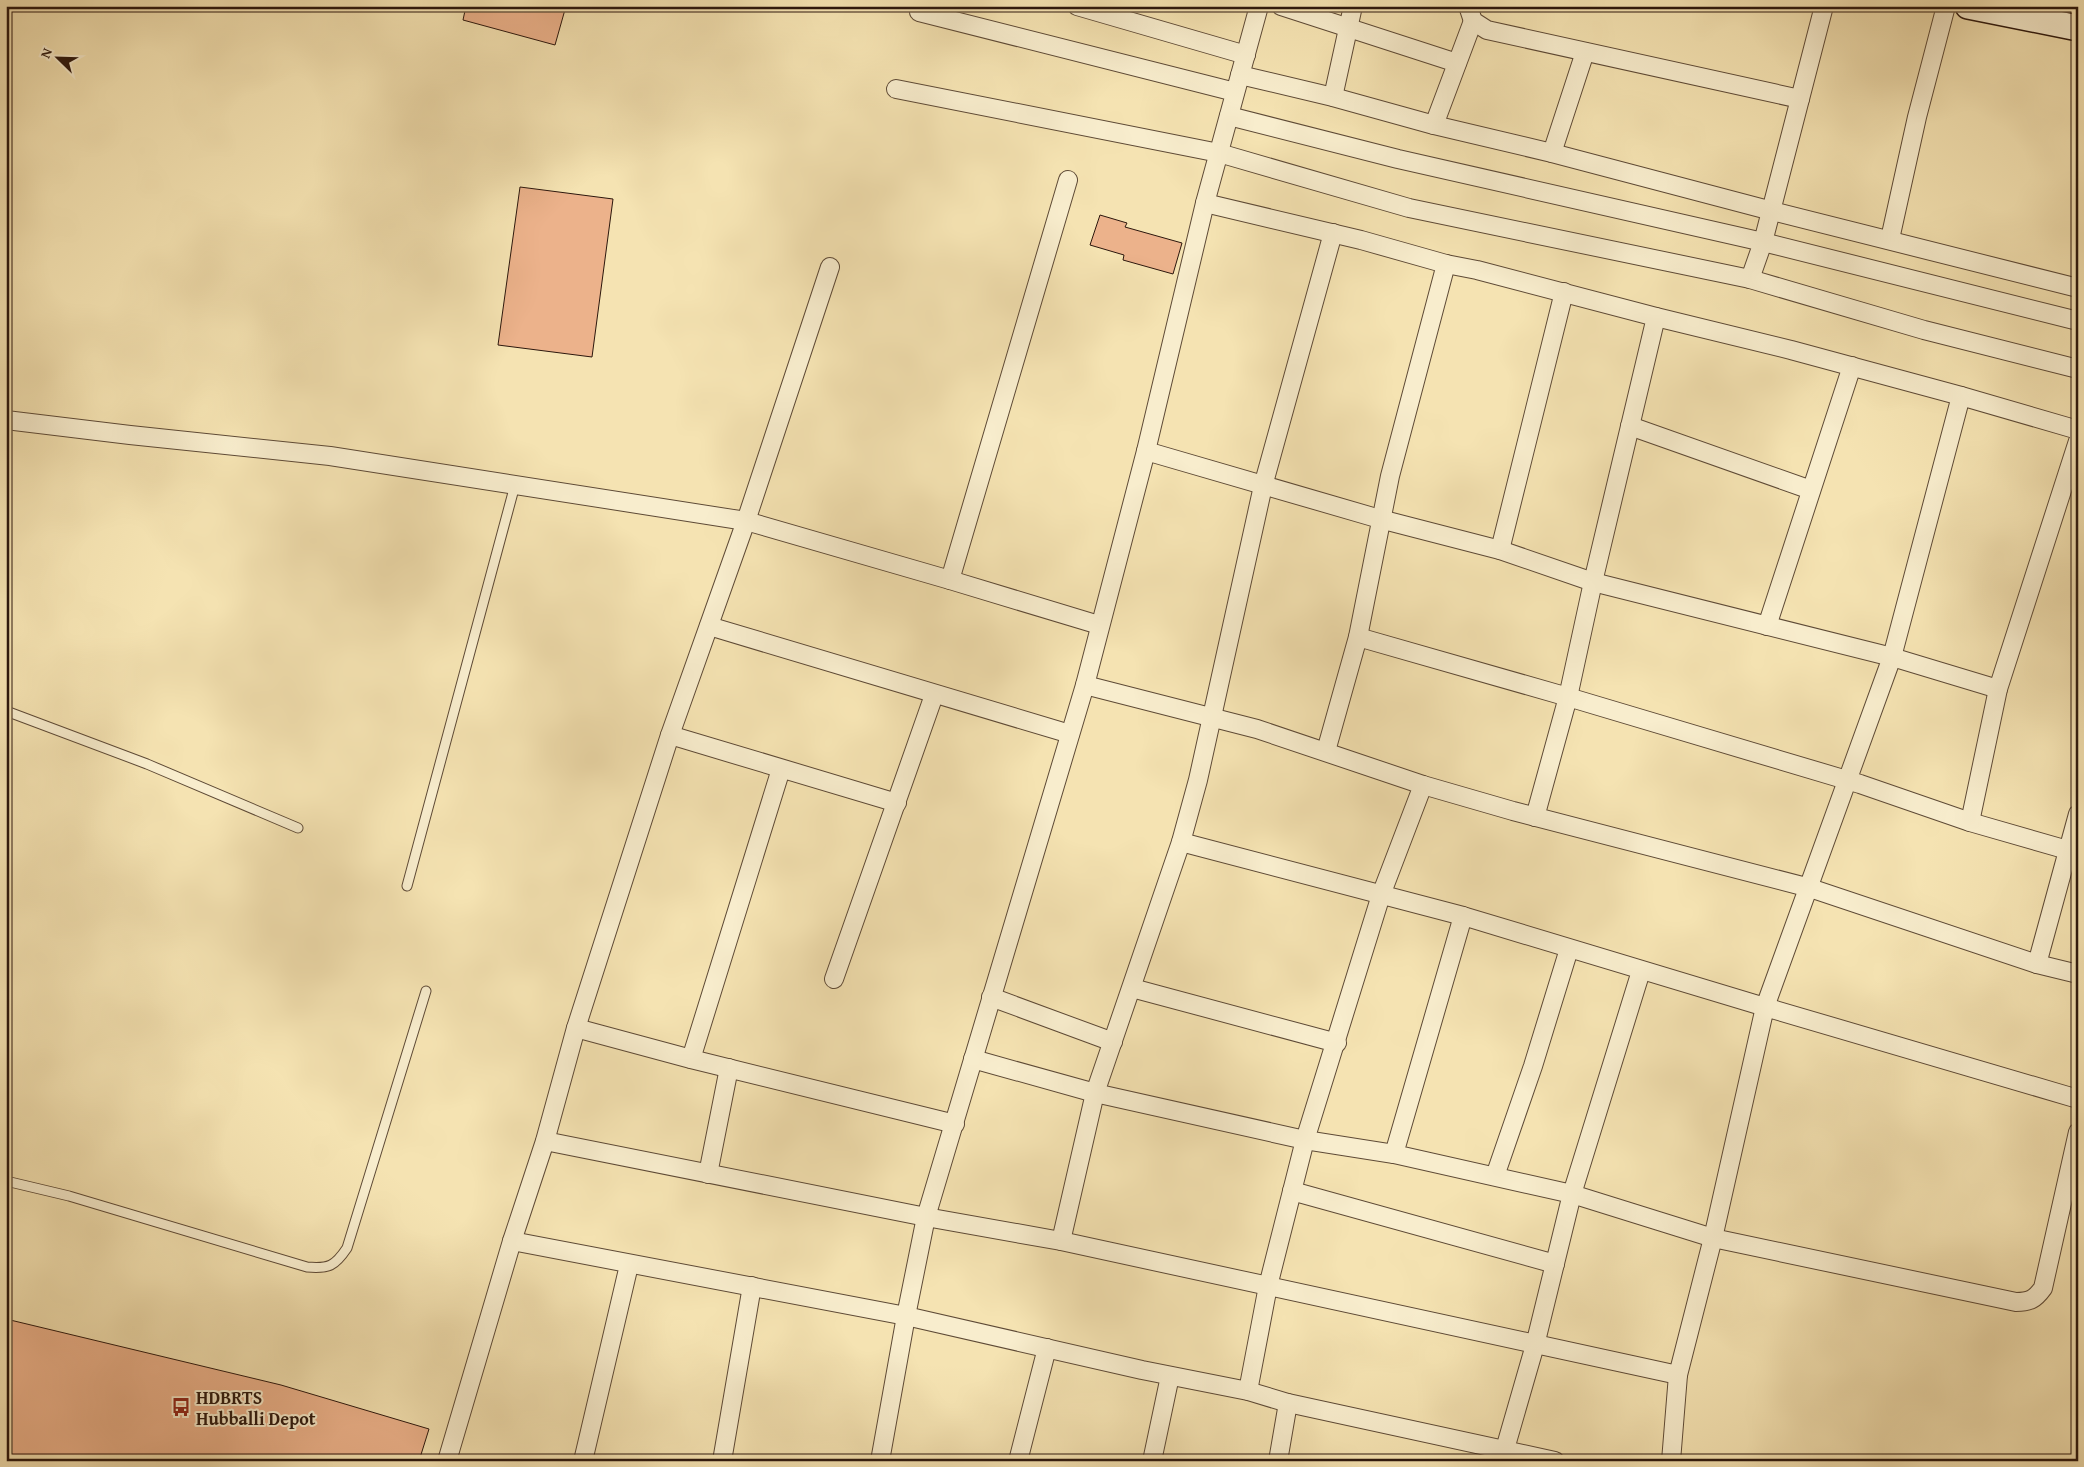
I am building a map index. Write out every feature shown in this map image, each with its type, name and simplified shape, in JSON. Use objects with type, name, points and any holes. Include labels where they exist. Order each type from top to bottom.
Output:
[{"type":"street","points":[[1077,6],[1246,55]]},
{"type":"street","points":[[880,1461],[926,1217],[1084,685],[1146,451],[1205,203],[1259,6]]},
{"type":"street","points":[[1281,6],[1457,63]]},
{"type":"street","points":[[1333,97],[1353,6]]},
{"type":"street","points":[[1750,279],[1772,211],[1824,6]]},
{"type":"street","points":[[1890,239],[1917,117],[1946,6]]},
{"type":"street","points":[[1968,6],[2076,22]]},
{"type":"street","points":[[919,12],[1235,92]]},
{"type":"street","points":[[1434,126],[1457,63],[1470,14],[1487,30],[1800,99]]},
{"type":"street","points":[[1552,153],[1585,52]]},
{"type":"street","points":[[1240,75],[1333,97],[1434,126],[1552,153],[2078,288]]},
{"type":"street","points":[[896,89],[1219,153],[1408,208],[1750,279],[1924,330],[2078,369]]},
{"type":"street","points":[[1229,116],[1398,159],[1763,242],[2078,321]]},
{"type":"street","points":[[950,580],[1068,180]]},
{"type":"street","points":[[1205,203],[1332,233],[1446,264],[1477,270],[1852,366],[2078,430]]},
{"type":"street","points":[[1061,1241],[1095,1093],[1181,842],[1198,780],[1264,486],[1332,233]]},
{"type":"street","points":[[1326,751],[1358,637],[1380,519],[1446,264]]},
{"type":"street","points":[[447,1461],[512,1241],[545,1141],[576,1028],[670,735],[746,521],[830,267]]},
{"type":"street","points":[[1500,550],[1564,292]]},
{"type":"street","points":[[1535,817],[1568,697],[1593,582],[1656,317]]},
{"type":"street","points":[[1767,626],[1852,366]]},
{"type":"street","points":[[1671,1461],[1678,1375],[1712,1238],[1765,1007],[1810,888],[1892,657],[1960,396]]},
{"type":"street","points":[[6,420],[330,456],[746,521],[1099,625]]},
{"type":"street","points":[[1630,426],[1811,490]]},
{"type":"street","points":[[1970,822],[1998,690],[2078,441]]},
{"type":"street","points":[[1146,451],[1380,519],[1500,550],[1593,582],[1892,657],[1998,690]]},
{"type":"street","points":[[709,626],[934,695],[1070,734]]},
{"type":"street","points":[[1358,637],[1848,780],[1970,822],[2073,852]]},
{"type":"street","points":[[1084,685],[1213,717],[1326,751],[1423,785],[1535,817],[1810,888],[2037,964],[2078,974]]},
{"type":"street","points":[[834,979],[934,695]]},
{"type":"street","points":[[670,735],[897,803]]},
{"type":"street","points":[[691,1059],[781,769]]},
{"type":"street","points":[[1248,1391],[1268,1286],[1305,1140],[1337,1043],[1381,895],[1423,785]]},
{"type":"street","points":[[2037,964],[2073,852],[2078,814]]},
{"type":"street","points":[[1181,842],[1463,916],[1641,971],[2078,1099]]},
{"type":"street","points":[[1394,1154],[1463,916]]},
{"type":"street","points":[[1495,1176],[1533,1066],[1569,949]]},
{"type":"street","points":[[1505,1449],[1535,1345],[1572,1194],[1641,971]]},
{"type":"street","points":[[1132,988],[1337,1043]]},
{"type":"street","points":[[991,996],[1113,1042]]},
{"type":"street","points":[[576,1028],[691,1059],[955,1124]]},
{"type":"street","points":[[973,1059],[1095,1093],[1305,1140],[1394,1154],[1572,1194],[1712,1238],[2016,1302],[2029,1302],[2036,1298],[2043,1288],[2078,1132]]},
{"type":"street","points":[[708,1174],[729,1068]]},
{"type":"street","points":[[545,1141],[926,1217],[1061,1241],[1678,1375]]},
{"type":"street","points":[[1292,1191],[1555,1264]]},
{"type":"street","points":[[512,1241],[906,1316],[1555,1461]]},
{"type":"street","points":[[583,1461],[629,1264]]},
{"type":"street","points":[[722,1461],[752,1286]]},
{"type":"street","points":[[1018,1461],[1047,1348]]},
{"type":"street","points":[[1152,1461],[1170,1376]]},
{"type":"street","points":[[1278,1461],[1288,1402]]},
{"type":"lane","points":[[406,886],[515,485]]},
{"type":"lane","points":[[6,711],[147,764],[298,828]]},
{"type":"lane","points":[[6,1181],[69,1196],[307,1267],[324,1269],[338,1261],[346,1248],[426,991]]},
{"type":"building","points":[[466,6],[566,6],[555,45],[463,20]]},
{"type":"building","points":[[520,187],[613,199],[592,357],[498,345]]},
{"type":"building","points":[[1100,215],[1127,223],[1125,227],[1182,243],[1173,274],[1123,260],[1124,255],[1090,245]]},
{"type":"building","name":"HDBRTS Hubballi Depot","points":[[6,1319],[281,1385],[429,1429],[419,1461],[6,1461]]},
{"type":"place","name":"HDBRTS Hubballi Depot","points":[[181,1407]]}]
